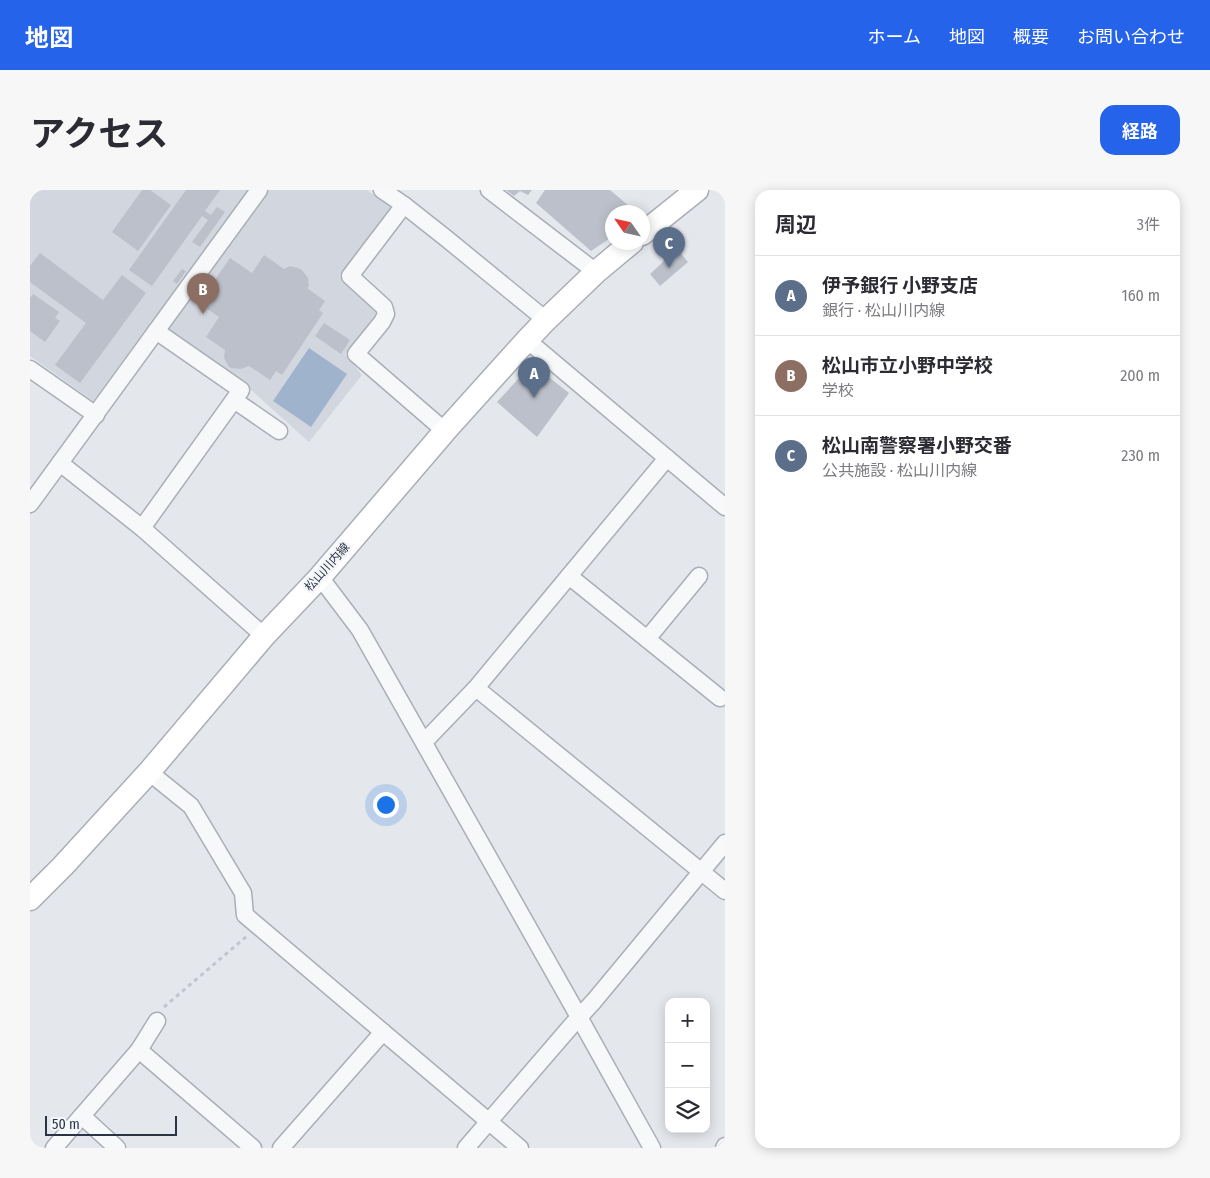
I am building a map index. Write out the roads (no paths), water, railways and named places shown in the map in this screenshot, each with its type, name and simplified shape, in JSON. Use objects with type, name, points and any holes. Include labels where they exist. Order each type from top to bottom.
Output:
[{"type":"main road","points":[[650,228],[697,190]]},
{"type":"main road","name":"松山川内線","points":[[30,899],[63,866],[149,772],[264,636],[320,577],[526,340],[596,272],[622,250]]},
{"type":"street","points":[[30,504],[259,190]]},
{"type":"street","points":[[382,190],[455,245],[546,320]]},
{"type":"street","points":[[489,190],[596,272]]},
{"type":"street","points":[[404,205],[350,276],[384,307],[386,314],[382,322],[356,354],[445,431]]},
{"type":"street","points":[[142,528],[241,390],[156,331]]},
{"type":"street","points":[[526,340],[725,507]]},
{"type":"street","points":[[30,369],[96,415]]},
{"type":"street","points":[[234,400],[280,431]]},
{"type":"street","points":[[424,742],[476,688],[667,458]]},
{"type":"street","points":[[60,463],[142,528],[264,636]]},
{"type":"street","points":[[569,576],[720,698]]},
{"type":"street","points":[[647,639],[699,576]]},
{"type":"street","points":[[320,577],[360,630],[652,1148]]},
{"type":"street","points":[[476,688],[725,891]]},
{"type":"street","points":[[149,772],[191,806],[243,893],[245,915],[520,1148]]},
{"type":"street","points":[[466,1148],[594,1002],[725,842]]},
{"type":"street","points":[[54,1148],[139,1050],[157,1021]]},
{"type":"street","points":[[281,1148],[383,1032]]},
{"type":"street","points":[[139,1050],[253,1148]]},
{"type":"street","points":[[82,1116],[117,1148]]},
{"type":"water","points":[[309,348],[347,374],[311,427],[273,401]]},
{"type":"place","name":"松山南警察署小野交番","points":[[669,268]]},
{"type":"place","name":"松山市立小野中学校","points":[[203,314]]},
{"type":"place","name":"伊予銀行 小野支店","points":[[534,398]]}]
